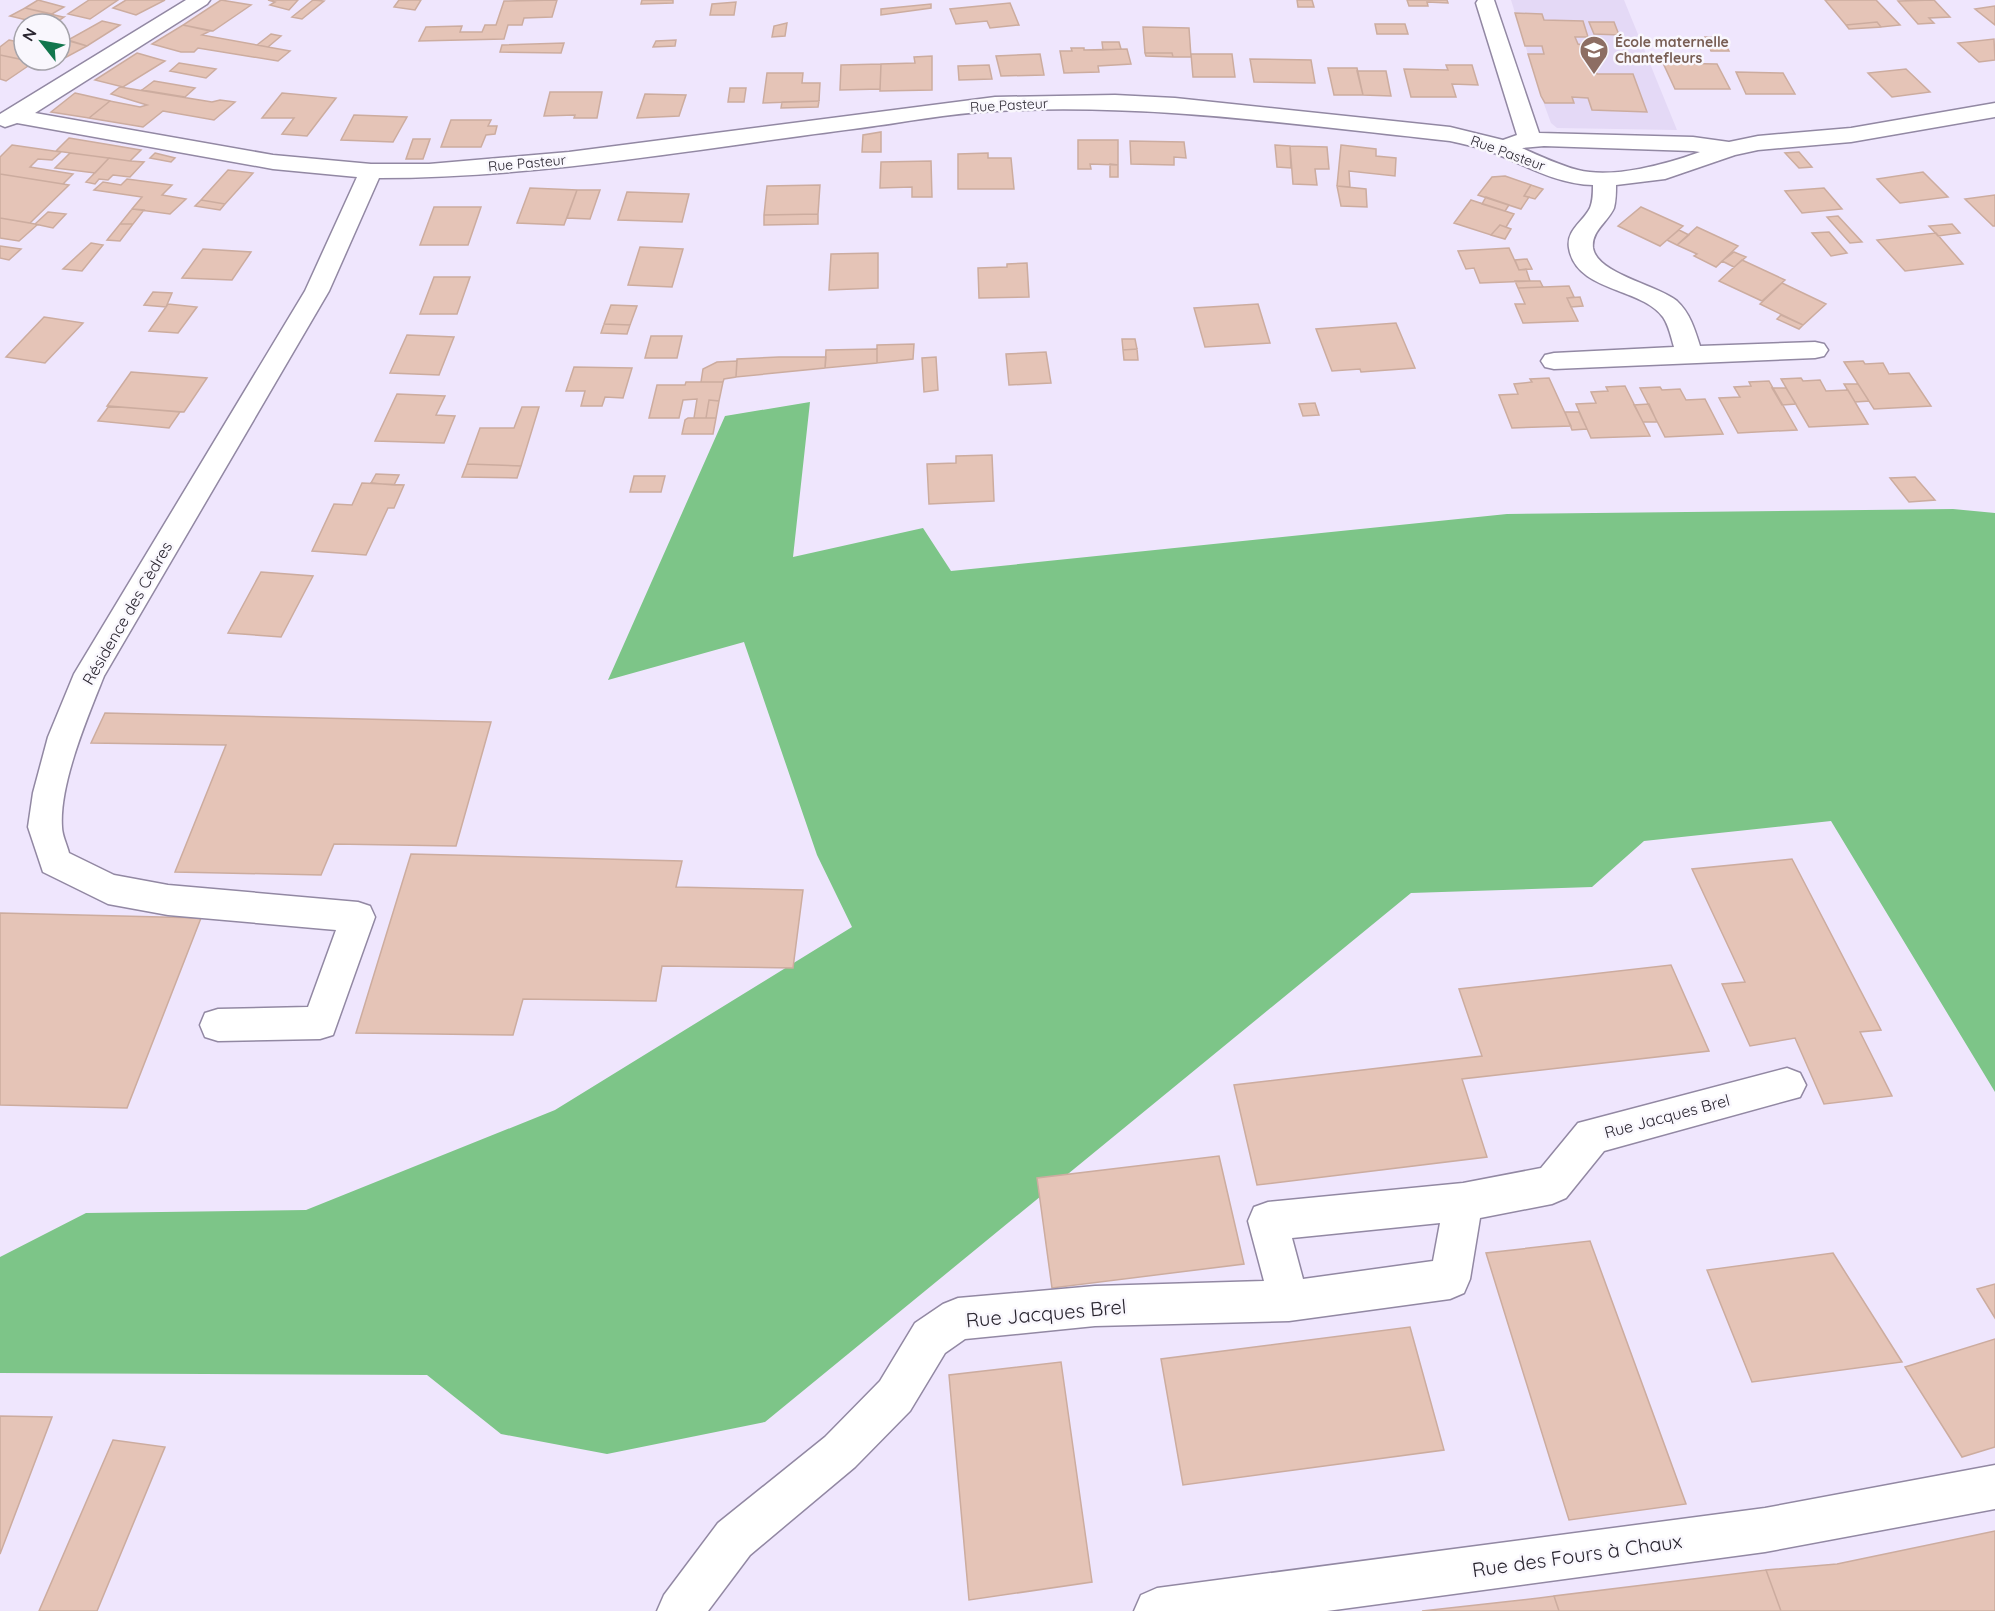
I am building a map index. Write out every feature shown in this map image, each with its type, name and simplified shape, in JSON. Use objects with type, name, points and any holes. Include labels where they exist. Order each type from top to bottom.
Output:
[{"type":"street","points":[[5,122],[200,0]]},
{"type":"street","points":[[1486,3],[1530,141]]},
{"type":"street","name":"Rue Pasteur","points":[[5,122],[273,162],[371,171],[429,171],[559,160],[995,104],[1115,102],[1175,105],[1450,134],[1503,149],[1579,178],[1605,179],[1665,172],[1729,149],[1758,143],[1851,135],[1995,110]]},
{"type":"street","points":[[1503,149],[1519,141],[1693,144],[1729,149]]},
{"type":"street","name":"Résidence des Cèdres","points":[[218,1025],[320,1023],[358,917],[168,900],[108,889],[55,862],[45,827],[50,794],[64,737],[89,674],[317,291],[371,171]]},
{"type":"street","points":[[1605,179],[1602,207],[1582,234],[1581,250],[1586,262],[1605,275],[1668,307],[1680,324],[1689,355]]},
{"type":"street","points":[[1554,361],[1815,350]]},
{"type":"street","name":"Rue Jacques Brel","points":[[1289,1300],[1268,1221],[1463,1202],[1552,1185],[1592,1136],[1787,1085]]},
{"type":"street","name":"Rue Jacques Brel","points":[[680,1611],[734,1539],[840,1452],[895,1396],[930,1338],[958,1319],[1095,1306],[1289,1300],[1450,1279],[1463,1202]]},
{"type":"street","name":"Rue des Fours à Chaux","points":[[1157,1611],[1765,1530],[1995,1487]]},
{"type":"shaded area","name":"École maternelle Chantefleurs","points":[[1511,0],[1624,0],[1677,130],[1557,128],[1551,123],[1541,96]]},
{"type":"green space","points":[[810,402],[793,557],[923,528],[951,571],[1507,514],[1953,509],[1995,513],[1995,1092],[1831,821],[1644,841],[1592,887],[1411,893],[765,1422],[607,1454],[501,1434],[427,1375],[0,1373],[0,1257],[86,1213],[306,1210],[555,1110],[852,927],[817,855],[744,642],[608,680],[725,416]]},
{"type":"building","points":[[38,0],[64,7],[55,12],[25,8]]},
{"type":"building","points":[[89,0],[118,0],[90,19],[72,15],[71,12]]},
{"type":"building","points":[[126,0],[165,0],[136,15],[113,8]]},
{"type":"building","points":[[221,0],[251,5],[213,31],[183,25]]},
{"type":"building","points":[[268,0],[298,0],[289,10],[270,5],[275,2]]},
{"type":"building","points":[[313,0],[324,1],[302,19],[292,17]]},
{"type":"building","points":[[399,0],[421,0],[415,10],[394,7]]},
{"type":"building","points":[[557,0],[552,17],[524,18],[522,25],[508,25],[504,39],[419,41],[426,27],[462,26],[460,32],[482,32],[485,25],[496,25],[504,1]]},
{"type":"building","points":[[642,0],[673,0],[673,3],[641,4]]},
{"type":"building","points":[[1297,0],[1312,0],[1314,7],[1298,7]]},
{"type":"building","points":[[1407,0],[1447,0],[1448,3],[1427,2],[1428,6],[1409,6]]},
{"type":"building","points":[[1825,0],[1876,0],[1900,25],[1881,27],[1877,22],[1846,25]]},
{"type":"building","points":[[1934,0],[1950,17],[1929,18],[1934,23],[1918,24],[1898,1]]},
{"type":"building","points":[[736,2],[734,15],[710,15],[712,4]]},
{"type":"building","points":[[1010,3],[1019,25],[990,28],[987,21],[956,24],[950,9]]},
{"type":"building","points":[[931,4],[931,8],[881,15],[881,9]]},
{"type":"building","points":[[1995,6],[1995,25],[1975,9]]},
{"type":"building","points":[[25,8],[42,12],[18,12]]},
{"type":"building","points":[[1515,13],[1542,14],[1544,20],[1583,21],[1588,37],[1575,37],[1578,44],[1594,47],[1598,63],[1590,66],[1591,68],[1595,69],[1597,74],[1633,74],[1647,112],[1592,110],[1588,98],[1572,97],[1574,103],[1545,103],[1528,54],[1544,54],[1542,46],[1525,46]]},
{"type":"building","points":[[102,21],[120,25],[87,46],[72,41],[72,38]]},
{"type":"building","points":[[1589,22],[1614,22],[1619,35],[1594,34]]},
{"type":"building","points":[[1877,22],[1881,27],[1849,29],[1846,25]]},
{"type":"building","points":[[787,23],[785,36],[772,37],[774,26]]},
{"type":"building","points":[[1375,24],[1405,24],[1408,34],[1377,34]]},
{"type":"building","points":[[183,25],[210,31],[202,35],[290,51],[278,61],[198,48],[194,52],[181,52],[152,44]]},
{"type":"building","points":[[1143,27],[1189,28],[1191,57],[1173,57],[1172,53],[1145,53]]},
{"type":"building","points":[[271,34],[281,36],[268,47],[257,45]]},
{"type":"building","points":[[1705,37],[1722,38],[1729,51],[1711,51]]},
{"type":"building","points":[[1994,39],[1995,60],[1979,62],[1958,43]]},
{"type":"building","points":[[9,40],[12,41],[12,58],[0,55],[0,47]]},
{"type":"building","points":[[676,40],[675,46],[653,47],[656,41]]},
{"type":"building","points":[[72,42],[87,46],[72,54]]},
{"type":"building","points":[[1102,42],[1119,42],[1121,49],[1103,50]]},
{"type":"building","points":[[564,43],[561,53],[500,52],[502,45]]},
{"type":"building","points":[[1071,48],[1127,49],[1131,64],[1098,66],[1099,72],[1064,73],[1060,51],[1072,51]]},
{"type":"building","points":[[137,53],[165,61],[123,87],[95,80]]},
{"type":"building","points":[[1145,53],[1172,53],[1173,57],[1146,56]]},
{"type":"building","points":[[1040,54],[1044,75],[1001,76],[996,56]]},
{"type":"building","points":[[1191,54],[1232,54],[1235,77],[1193,77]]},
{"type":"building","points":[[0,55],[12,57],[12,72],[19,72],[6,81],[0,79]]},
{"type":"building","points":[[932,56],[932,90],[880,91],[881,64],[915,63],[914,57]]},
{"type":"building","points":[[1250,59],[1311,60],[1315,83],[1254,82]]},
{"type":"building","points":[[179,63],[216,69],[206,78],[170,71]]},
{"type":"building","points":[[1663,63],[1717,64],[1730,89],[1675,89]]},
{"type":"building","points":[[881,64],[880,89],[840,90],[841,65]]},
{"type":"building","points":[[989,65],[992,79],[959,80],[958,66]]},
{"type":"building","points":[[1446,65],[1472,65],[1478,85],[1452,84],[1456,97],[1411,97],[1404,69],[1448,70]]},
{"type":"building","points":[[1328,68],[1357,68],[1363,95],[1334,95]]},
{"type":"building","points":[[1906,69],[1930,92],[1892,97],[1868,73]]},
{"type":"building","points":[[1357,71],[1386,71],[1391,96],[1363,95]]},
{"type":"building","points":[[1736,72],[1783,73],[1795,94],[1746,94]]},
{"type":"building","points":[[767,73],[803,73],[802,83],[820,83],[819,101],[763,103]]},
{"type":"building","points":[[154,81],[195,88],[185,97],[142,90]]},
{"type":"building","points":[[120,87],[212,102],[220,100],[235,102],[214,120],[163,111],[143,127],[89,118],[110,101],[140,107],[147,105],[111,94]]},
{"type":"building","points":[[730,88],[746,88],[744,102],[728,102]]},
{"type":"building","points":[[550,92],[602,92],[597,118],[574,118],[575,115],[544,116]]},
{"type":"building","points":[[75,93],[110,101],[89,118],[51,112]]},
{"type":"building","points":[[282,93],[336,98],[307,136],[282,134],[294,118],[262,118]]},
{"type":"building","points":[[645,94],[686,95],[679,116],[637,118]]},
{"type":"building","points":[[819,101],[818,107],[781,108],[782,102]]},
{"type":"building","points":[[354,115],[407,117],[393,142],[341,140]]},
{"type":"building","points":[[451,120],[491,120],[488,126],[497,126],[495,134],[486,135],[481,147],[441,147]]},
{"type":"building","points":[[881,132],[881,152],[862,152],[863,135]]},
{"type":"building","points":[[69,138],[141,150],[130,161],[56,151]]},
{"type":"building","points":[[413,139],[430,139],[423,159],[406,159]]},
{"type":"building","points":[[1078,140],[1118,140],[1118,165],[1090,164],[1091,169],[1078,169]]},
{"type":"building","points":[[1130,141],[1184,142],[1186,158],[1174,157],[1174,165],[1131,164]]},
{"type":"building","points":[[12,145],[61,152],[52,160],[38,159],[30,167],[73,174],[63,184],[0,174],[0,157]]},
{"type":"building","points":[[1275,145],[1290,146],[1291,168],[1277,167]]},
{"type":"building","points":[[1341,145],[1376,149],[1376,156],[1396,158],[1395,176],[1349,171],[1350,187],[1337,186]]},
{"type":"building","points":[[1290,146],[1327,147],[1329,169],[1315,169],[1317,185],[1293,184]]},
{"type":"building","points":[[1799,152],[1812,167],[1799,168],[1785,153]]},
{"type":"building","points":[[70,153],[109,158],[95,173],[55,168]]},
{"type":"building","points":[[155,153],[175,158],[171,162],[150,158]]},
{"type":"building","points":[[988,153],[988,158],[1011,158],[1014,189],[958,189],[958,154]]},
{"type":"building","points":[[109,158],[144,162],[130,177],[113,175],[108,180],[99,179],[95,184],[86,182]]},
{"type":"building","points":[[931,161],[932,197],[912,197],[912,187],[880,188],[881,162]]},
{"type":"building","points":[[1110,164],[1118,165],[1118,177],[1110,177]]},
{"type":"building","points":[[228,170],[253,173],[225,204],[201,200]]},
{"type":"building","points":[[1923,172],[1948,197],[1900,203],[1877,179]]},
{"type":"building","points":[[0,174],[69,185],[30,223],[0,218]]},
{"type":"building","points":[[1505,176],[1531,185],[1524,196],[1529,197],[1521,209],[1478,195],[1492,177]]},
{"type":"building","points":[[127,179],[172,185],[162,195],[186,199],[170,214],[132,209],[142,197],[94,190],[103,182],[121,185]]},
{"type":"building","points":[[820,185],[818,214],[764,215],[767,186]]},
{"type":"building","points":[[1531,185],[1543,189],[1535,199],[1524,196]]},
{"type":"building","points":[[1337,186],[1366,189],[1367,207],[1341,206]]},
{"type":"building","points":[[530,188],[577,190],[564,225],[517,223]]},
{"type":"building","points":[[1824,188],[1842,209],[1802,213],[1785,191]]},
{"type":"building","points":[[577,190],[600,190],[590,219],[567,218]]},
{"type":"building","points":[[627,192],[689,194],[682,222],[618,220]]},
{"type":"building","points":[[1995,195],[1995,226],[1993,226],[1965,199]]},
{"type":"building","points":[[1486,197],[1509,205],[1505,211],[1482,204]]},
{"type":"building","points":[[201,200],[225,204],[220,210],[195,206]]},
{"type":"building","points":[[1471,200],[1514,214],[1506,227],[1500,225],[1491,235],[1454,223]]},
{"type":"building","points":[[434,207],[481,207],[468,245],[420,245]]},
{"type":"building","points":[[1641,207],[1683,226],[1660,246],[1618,226]]},
{"type":"building","points":[[132,209],[144,210],[133,224],[120,224]]},
{"type":"building","points":[[48,212],[66,214],[53,228],[35,224]]},
{"type":"building","points":[[818,214],[818,224],[764,225],[764,215]]},
{"type":"building","points":[[1838,216],[1862,242],[1850,243],[1827,217]]},
{"type":"building","points":[[0,218],[37,225],[19,241],[0,238]]},
{"type":"building","points":[[120,224],[133,224],[120,241],[107,240]]},
{"type":"building","points":[[1952,224],[1960,233],[1938,236],[1929,226]]},
{"type":"building","points":[[1500,225],[1511,229],[1505,239],[1491,235]]},
{"type":"building","points":[[1697,227],[1738,246],[1716,267],[1694,256],[1697,254],[1677,245]]},
{"type":"building","points":[[1679,230],[1689,235],[1677,245],[1667,240]]},
{"type":"building","points":[[1829,232],[1847,253],[1831,256],[1812,233]]},
{"type":"building","points":[[1936,233],[1963,264],[1905,271],[1877,240]]},
{"type":"building","points":[[91,243],[103,245],[82,271],[63,269]]},
{"type":"building","points":[[0,246],[21,249],[9,260],[0,258]]},
{"type":"building","points":[[640,247],[683,249],[672,287],[628,285]]},
{"type":"building","points":[[1509,248],[1519,270],[1526,269],[1530,281],[1480,283],[1474,268],[1466,269],[1458,251]]},
{"type":"building","points":[[203,249],[251,252],[232,280],[182,278]]},
{"type":"building","points":[[1734,252],[1746,257],[1734,267],[1722,261]]},
{"type":"building","points":[[878,253],[878,288],[829,290],[831,254]]},
{"type":"building","points":[[1527,259],[1532,269],[1519,270],[1515,260]]},
{"type":"building","points":[[1742,260],[1785,280],[1762,301],[1719,281]]},
{"type":"building","points":[[1027,263],[1029,297],[979,298],[978,268],[1007,267],[1007,264]]},
{"type":"building","points":[[434,277],[470,277],[457,314],[420,314]]},
{"type":"building","points":[[1515,281],[1540,281],[1543,287],[1518,288]]},
{"type":"building","points":[[1782,283],[1826,304],[1803,325],[1760,304]]},
{"type":"building","points":[[1569,286],[1574,297],[1567,298],[1578,321],[1523,323],[1515,304],[1525,304],[1518,288]]},
{"type":"building","points":[[153,292],[172,293],[166,307],[144,305]]},
{"type":"building","points":[[1580,297],[1583,306],[1571,307],[1567,298]]},
{"type":"building","points":[[168,304],[197,307],[178,333],[149,331]]},
{"type":"building","points":[[1258,304],[1270,343],[1205,347],[1194,308]]},
{"type":"building","points":[[611,305],[637,306],[630,325],[604,324]]},
{"type":"building","points":[[1781,315],[1803,325],[1799,329],[1777,319]]},
{"type":"building","points":[[44,317],[83,323],[45,363],[6,357]]},
{"type":"building","points":[[1396,323],[1415,368],[1361,372],[1360,369],[1332,371],[1316,329]]},
{"type":"building","points":[[604,324],[630,325],[627,334],[601,333]]},
{"type":"building","points":[[407,335],[454,337],[439,375],[390,373]]},
{"type":"building","points":[[651,336],[682,336],[677,358],[645,358]]},
{"type":"building","points":[[1122,339],[1135,339],[1137,349],[1123,350]]},
{"type":"building","points":[[914,344],[913,359],[877,363],[877,345]]},
{"type":"building","points":[[877,349],[877,363],[825,368],[826,350]]},
{"type":"building","points":[[1137,349],[1138,360],[1124,360],[1123,350]]},
{"type":"building","points":[[1046,352],[1051,383],[1009,385],[1006,354]]},
{"type":"building","points":[[826,357],[825,368],[736,377],[737,359]]},
{"type":"building","points":[[936,357],[938,390],[924,392],[922,358]]},
{"type":"building","points":[[737,361],[736,377],[724,379],[723,382],[701,382],[703,369],[717,362]]},
{"type":"building","points":[[1863,361],[1865,364],[1883,363],[1889,374],[1909,373],[1931,406],[1874,409],[1844,362]]},
{"type":"building","points":[[574,367],[632,368],[623,398],[605,397],[602,406],[581,406],[585,391],[566,391]]},
{"type":"building","points":[[131,372],[207,378],[184,412],[107,406]]},
{"type":"building","points":[[1549,378],[1571,426],[1512,428],[1499,395],[1518,394],[1514,384],[1532,382],[1530,379]]},
{"type":"building","points":[[1801,378],[1803,381],[1820,380],[1826,391],[1848,390],[1868,424],[1809,427],[1781,379]]},
{"type":"building","points":[[1769,381],[1797,430],[1738,433],[1719,398],[1740,397],[1734,387],[1751,386],[1749,382]]},
{"type":"building","points":[[686,382],[723,382],[719,401],[709,400],[706,418],[694,418],[697,399],[683,400],[679,418],[649,418],[657,385],[685,385]]},
{"type":"building","points":[[1844,384],[1858,384],[1869,401],[1855,402]]},
{"type":"building","points":[[1625,386],[1650,436],[1591,438],[1576,404],[1596,403],[1591,392],[1608,391],[1606,387]]},
{"type":"building","points":[[1660,387],[1662,390],[1680,389],[1686,400],[1705,399],[1723,434],[1665,437],[1640,388]]},
{"type":"building","points":[[1772,388],[1786,388],[1796,404],[1782,405]]},
{"type":"building","points":[[397,394],[445,396],[436,415],[455,416],[444,443],[375,441]]},
{"type":"building","points":[[709,400],[719,401],[716,418],[706,418]]},
{"type":"building","points":[[1315,403],[1319,415],[1303,416],[1299,404]]},
{"type":"building","points":[[1649,404],[1657,422],[1643,422],[1634,405]]},
{"type":"building","points":[[109,406],[180,412],[169,428],[98,421]]},
{"type":"building","points":[[522,407],[539,407],[521,466],[467,464],[480,428],[514,428]]},
{"type":"building","points":[[1565,412],[1579,412],[1587,429],[1572,430]]},
{"type":"building","points":[[688,418],[716,418],[713,434],[682,434],[685,420]]},
{"type":"building","points":[[992,455],[994,501],[929,504],[927,464],[956,463],[956,456]]},
{"type":"building","points":[[467,464],[521,466],[517,478],[462,477]]},
{"type":"building","points":[[376,474],[399,475],[394,485],[371,483]]},
{"type":"building","points":[[634,476],[665,476],[661,492],[630,492]]},
{"type":"building","points":[[1915,477],[1935,500],[1909,502],[1890,478]]},
{"type":"building","points":[[362,483],[404,485],[394,508],[388,508],[366,555],[312,551],[334,504],[352,505]]},
{"type":"building","points":[[261,572],[313,576],[281,637],[228,633]]},
{"type":"building","points":[[105,713],[491,722],[456,846],[334,844],[321,875],[175,872],[226,745],[91,743]]},
{"type":"building","points":[[411,854],[682,861],[676,887],[803,890],[793,968],[662,966],[656,1001],[523,999],[513,1035],[356,1033]]},
{"type":"building","points":[[1792,859],[1881,1030],[1860,1032],[1892,1096],[1824,1104],[1795,1038],[1750,1046],[1722,984],[1745,982],[1692,869]]},
{"type":"building","points":[[0,913],[201,918],[127,1108],[0,1105]]},
{"type":"building","points":[[1671,965],[1709,1051],[1462,1079],[1487,1157],[1257,1185],[1234,1085],[1482,1056],[1459,989]]},
{"type":"building","points":[[1219,1156],[1244,1264],[1052,1288],[1037,1178]]},
{"type":"building","points":[[1590,1241],[1686,1504],[1569,1520],[1486,1253]]},
{"type":"building","points":[[1833,1253],[1902,1362],[1752,1382],[1707,1270]]},
{"type":"building","points":[[1995,1284],[1995,1318],[1977,1289]]},
{"type":"building","points":[[1410,1327],[1444,1450],[1183,1485],[1161,1359]]},
{"type":"building","points":[[1995,1339],[1995,1447],[1962,1457],[1905,1367]]},
{"type":"building","points":[[1061,1362],[1092,1582],[969,1600],[949,1375]]},
{"type":"building","points":[[0,1416],[52,1417],[0,1554]]},
{"type":"building","points":[[113,1440],[165,1447],[97,1611],[39,1611]]},
{"type":"building","points":[[1995,1531],[1995,1611],[1781,1611],[1766,1570],[1837,1564]]},
{"type":"building","points":[[1766,1570],[1781,1611],[1559,1611],[1554,1596]]},
{"type":"building","points":[[1554,1596],[1559,1611],[1422,1611],[1539,1598]]},
{"type":"place","name":"École maternelle Chantefleurs","points":[[1594,76]]}]
